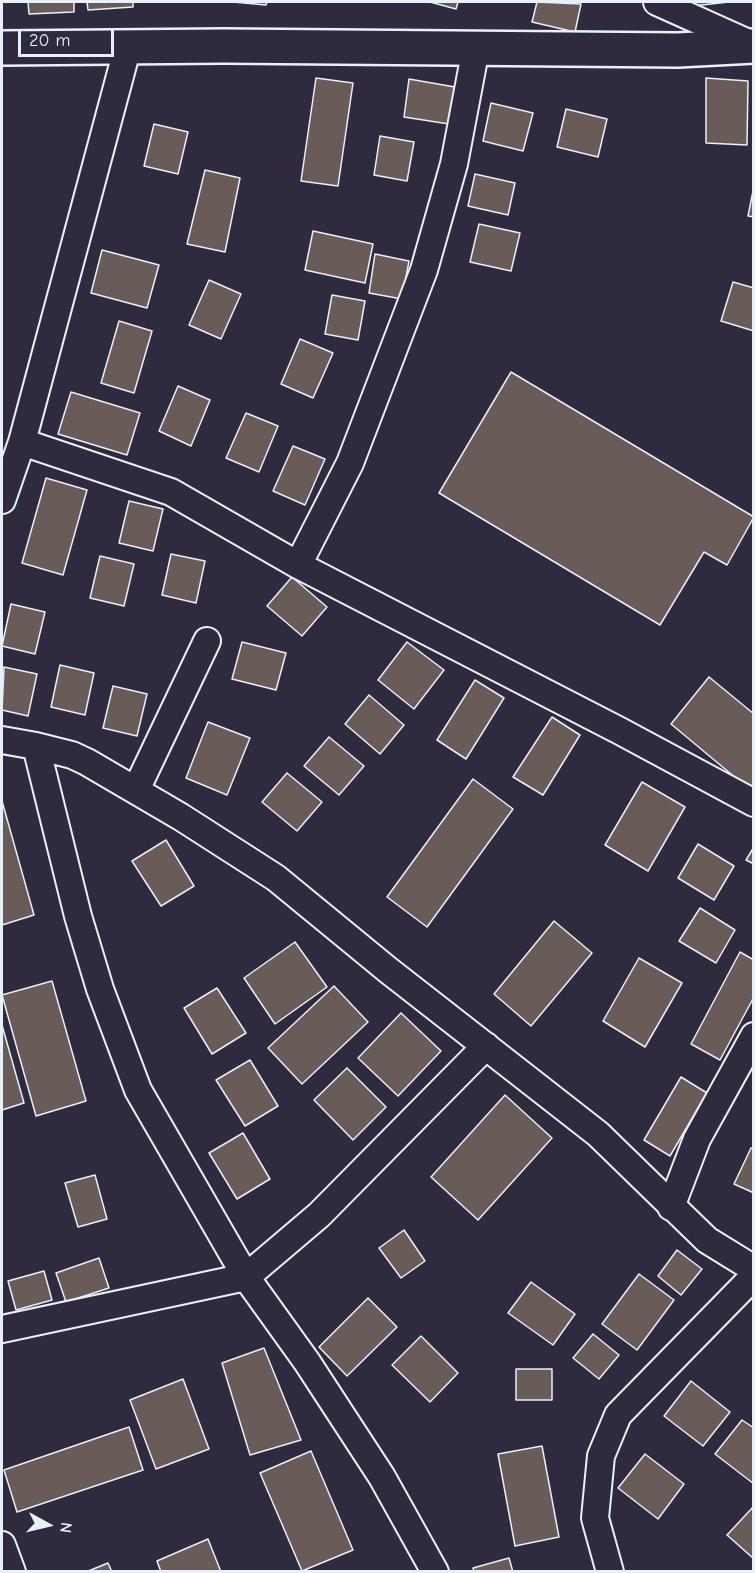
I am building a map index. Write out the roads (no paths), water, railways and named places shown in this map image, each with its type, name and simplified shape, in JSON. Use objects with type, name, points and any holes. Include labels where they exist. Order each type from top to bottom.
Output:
[{"type":"street","points":[[657,2],[753,45]]},
{"type":"street","points":[[2,48],[128,46],[678,50],[753,45]]},
{"type":"street","points":[[2,500],[22,442],[128,46]]},
{"type":"street","points":[[298,566],[350,463],[424,270],[454,164],[476,48]]},
{"type":"street","points":[[22,442],[171,492],[298,566],[620,731],[753,803]]},
{"type":"street","points":[[136,790],[207,641]]},
{"type":"street","points":[[2,740],[72,755],[136,790],[276,878],[598,1134],[670,1207],[707,1240],[753,1269]]},
{"type":"street","points":[[36,746],[78,916],[120,1047],[138,1090],[246,1277],[307,1362],[376,1468],[435,1572]]},
{"type":"street","points":[[670,1207],[697,1139],[753,1036]]},
{"type":"street","points":[[2,1329],[246,1277],[319,1215],[486,1046]]},
{"type":"street","points":[[610,1572],[595,1518],[601,1456],[618,1414],[753,1276]]},
{"type":"street","points":[[2,1545],[12,1572]]}]
